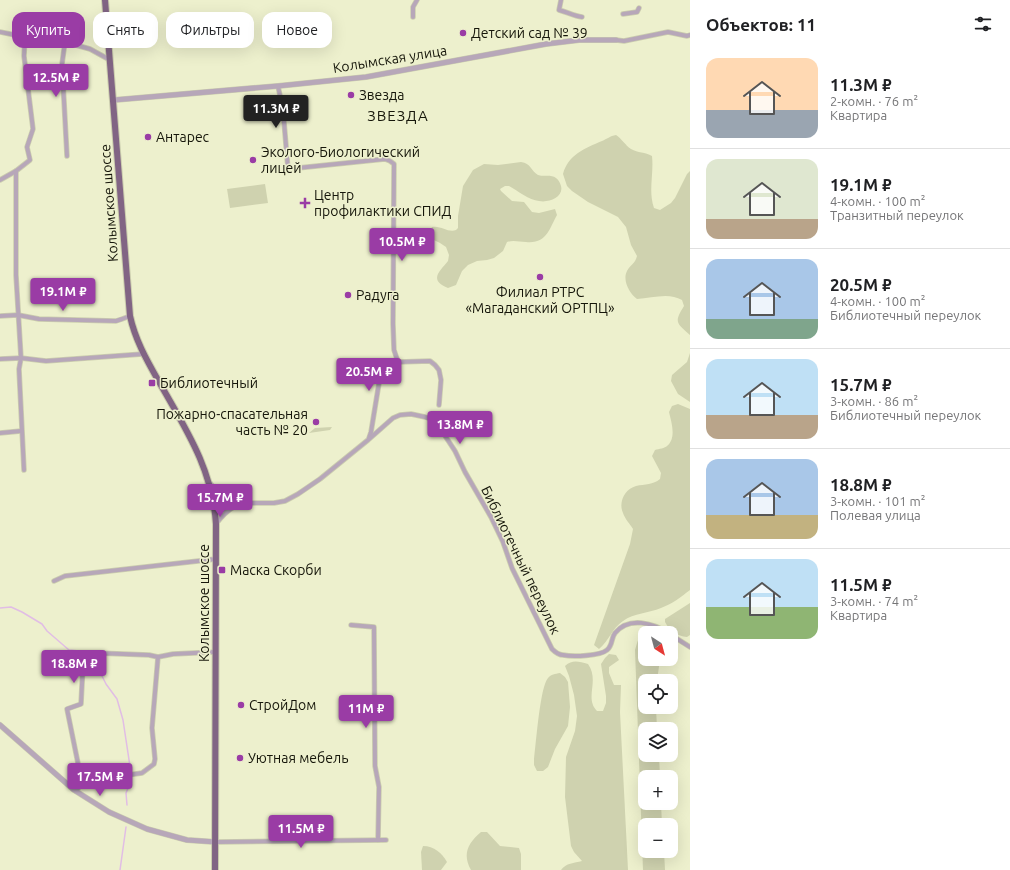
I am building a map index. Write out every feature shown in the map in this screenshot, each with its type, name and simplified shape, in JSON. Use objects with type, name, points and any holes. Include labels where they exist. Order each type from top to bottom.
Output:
[{"type":"highway","name":"Колымское шоссе","points":[[105,0],[114,100],[123,246],[130,316],[135,335],[143,354],[192,442],[209,481],[214,503],[216,524],[215,870]]},
{"type":"street","points":[[413,17],[413,7],[417,0]]},
{"type":"street","points":[[561,0],[559,10],[582,17]]},
{"type":"street","points":[[623,14],[637,12],[639,8]]},
{"type":"street","points":[[0,32],[12,34]]},
{"type":"street","name":"Колымская улица","points":[[114,100],[366,77],[546,44],[579,40],[624,41],[668,32],[687,36],[690,35]]},
{"type":"street","points":[[0,180],[16,171],[30,160],[28,147],[33,129],[24,56],[24,48]]},
{"type":"street","points":[[64,48],[62,64],[68,156]]},
{"type":"street","points":[[85,48],[110,60]]},
{"type":"street","points":[[278,86],[283,110],[288,169],[385,159],[390,160],[394,164],[393,318],[394,350],[398,362]]},
{"type":"street","points":[[16,171],[16,275],[21,358],[19,369],[24,470]]},
{"type":"street","points":[[0,316],[18,315],[39,319],[116,321],[130,316]]},
{"type":"street","points":[[0,359],[21,358],[46,361],[143,354]]},
{"type":"street","points":[[368,440],[371,432],[380,377],[386,369],[398,362],[430,361],[436,365],[439,370],[441,380],[439,405]]},
{"type":"street","name":"Библиотечный переулок","points":[[209,481],[220,494],[241,503],[274,503],[292,498],[320,479],[393,418],[400,415],[411,414],[425,417],[434,420],[438,425],[455,451],[465,472],[491,517],[503,542],[512,568],[552,650],[563,655],[598,655],[603,653],[611,645],[614,635],[626,624],[635,622],[655,626]]},
{"type":"street","points":[[0,433],[21,431]]},
{"type":"street","points":[[231,508],[224,510],[219,509],[214,503],[220,499],[232,500]]},
{"type":"street","name":"Библиотечный переулок","points":[[216,524],[221,515],[241,503]]},
{"type":"street","points":[[54,580],[65,576],[216,559]]},
{"type":"street","points":[[351,625],[374,627],[375,766],[379,787],[378,840]]},
{"type":"street","points":[[678,639],[690,647]]},
{"type":"street","points":[[82,783],[67,709],[81,704],[83,665],[85,660],[97,653],[142,654],[158,657],[173,654],[216,652]]},
{"type":"street","points":[[76,791],[82,783],[142,773],[154,764],[155,759],[152,728],[158,657]]},
{"type":"street","points":[[0,724],[76,791],[109,812],[147,829],[188,840],[216,842],[386,840]]},
{"type":"green space","points":[[616,135],[631,149],[652,156],[651,195],[654,208],[660,210],[671,203],[690,171],[690,335],[679,325],[678,322],[684,306],[682,300],[672,296],[637,299],[629,291],[625,279],[628,269],[635,261],[637,256],[631,245],[626,227],[618,217],[588,202],[567,186],[563,174],[565,167],[573,157],[589,146]]},
{"type":"green space","points":[[521,162],[529,165],[538,175],[552,176],[557,179],[561,186],[558,196],[551,200],[543,201],[531,199],[509,186],[505,186],[500,189],[512,201],[524,202],[532,212],[539,213],[555,209],[557,215],[549,230],[539,241],[507,242],[503,251],[494,258],[477,261],[468,265],[462,271],[456,285],[448,288],[442,285],[437,279],[439,272],[448,261],[449,255],[446,247],[434,240],[429,232],[432,227],[453,231],[458,228],[458,216],[463,186],[473,170],[484,164],[498,165]]},
{"type":"green space","points":[[265,184],[268,203],[230,208],[227,189]]},
{"type":"green space","points":[[690,353],[690,402],[678,394],[671,381],[672,375],[687,362]]},
{"type":"green space","points":[[678,404],[690,409],[690,590],[676,600],[656,610],[627,618],[616,627],[599,649],[594,645],[630,544],[633,529],[623,513],[621,505],[622,500],[626,493],[632,488],[652,483],[660,479],[661,473],[652,456],[655,450],[667,446],[672,439],[672,425],[669,412],[672,406]]},
{"type":"green space","points":[[332,427],[330,430],[309,433],[315,428]]},
{"type":"green space","points":[[690,603],[690,635],[687,637],[680,636],[678,635],[678,626],[668,626],[665,619]]},
{"type":"green space","points":[[638,640],[638,666],[659,666],[658,674],[638,674],[638,714],[656,714],[657,722],[638,722],[638,732],[635,650]]},
{"type":"green space","points":[[609,654],[616,655],[619,660],[609,667],[609,673],[614,685],[621,685],[620,712],[628,870],[561,870],[568,865],[582,861],[571,846],[565,797],[566,757],[575,731],[577,716],[574,695],[565,666],[571,662],[588,664],[593,677],[593,706],[597,711],[603,711],[606,703],[606,696],[601,664]]},
{"type":"green space","points":[[560,673],[568,682],[570,707],[568,726],[555,749],[548,767],[543,771],[537,771],[534,765],[534,759],[539,716],[545,683],[553,674]]},
{"type":"green space","points":[[639,762],[659,762],[660,770],[639,770]]},
{"type":"green space","points":[[641,810],[661,810],[662,818],[641,818]]},
{"type":"green space","points":[[481,832],[487,832],[500,846],[519,848],[521,854],[521,870],[471,870],[467,859],[468,849],[473,840]]},
{"type":"green space","points":[[423,846],[431,847],[440,853],[445,859],[447,862],[441,870],[422,870],[421,852]]},
{"type":"green space","points":[[643,858],[664,858],[665,870],[643,870]]},
{"type":"waterway","points":[[0,608],[11,607],[22,612],[42,624],[47,631],[69,650],[79,651],[85,654]]},
{"type":"waterway","points":[[89,658],[117,699],[123,720],[131,773]]},
{"type":"waterway","points":[[127,805],[126,793],[131,778]]},
{"type":"waterway","points":[[120,870],[126,827]]},
{"type":"place","name":"Детский сад № 39","points":[[463,33]]},
{"type":"place","name":"Звезда","points":[[351,95]]},
{"type":"place","name":"Антарес","points":[[148,137]]},
{"type":"place","name":"Эколого-Биологический лицей","points":[[253,160]]},
{"type":"place","name":"Центр профилактики СПИД","points":[[305,203]]},
{"type":"place","name":"Филиал РТРС «Магаданский ОРТПЦ»","points":[[540,277]]},
{"type":"place","name":"Радуга","points":[[348,295]]},
{"type":"place","name":"Библиотечный","points":[[152,383]]},
{"type":"place","name":"Пожарно-спасательная часть № 20","points":[[316,422]]},
{"type":"place","name":"Маска Скорби","points":[[222,570]]},
{"type":"place","name":"СтройДом","points":[[241,705]]},
{"type":"place","name":"Уютная мебель","points":[[240,758]]},
{"type":"district","name":"ЗВЕЗДА","points":[[398,115]]}]
